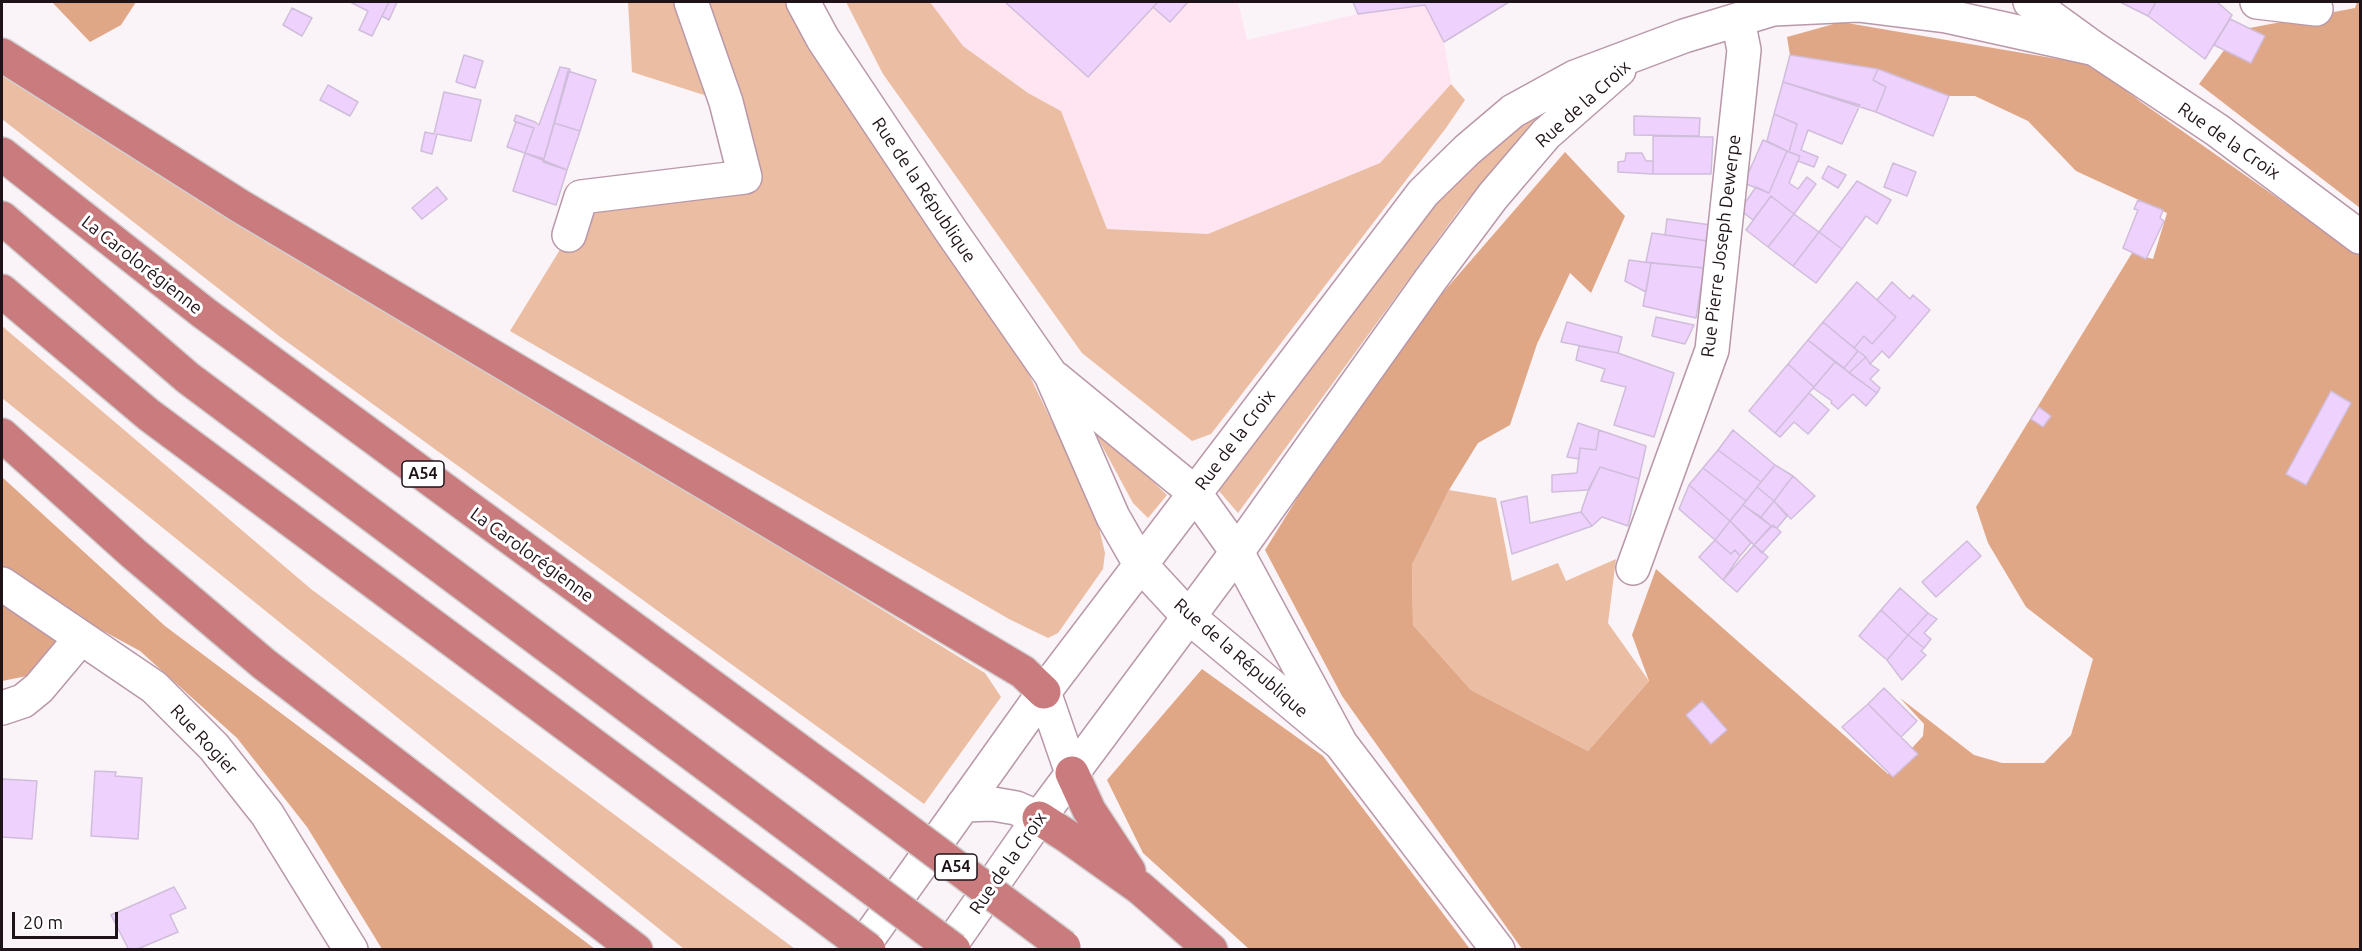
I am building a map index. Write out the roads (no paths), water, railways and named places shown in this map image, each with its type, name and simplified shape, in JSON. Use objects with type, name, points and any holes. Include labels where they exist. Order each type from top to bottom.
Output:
[{"type":"highway","points":[[2,55],[240,206],[1023,672],[1044,692]]},
{"type":"highway","name":"La Carolorégienne","points":[[2,154],[214,321],[1066,948]]},
{"type":"highway","points":[[2,218],[188,378],[951,947]]},
{"type":"highway","points":[[2,291],[149,415],[869,950]]},
{"type":"highway","points":[[2,435],[133,553],[264,664],[636,950]]},
{"type":"highway","points":[[1072,773],[1089,810],[1140,888]]},
{"type":"highway","points":[[1038,818],[1140,888],[1211,950]]},
{"type":"street","points":[[569,236],[581,197],[745,177],[726,102],[691,2]]},
{"type":"street","name":"Rue de la République","points":[[803,2],[836,58],[951,231],[1051,375],[1113,518],[1140,564],[1189,617],[1341,744]]},
{"type":"street","name":"Rue de la Croix","points":[[2030,2],[2095,49],[2217,130],[2361,237]]},
{"type":"street","points":[[2257,2],[2316,9]]},
{"type":"street","name":"Rue de la Croix","points":[[860,950],[1044,692],[1423,193],[1513,111],[1575,77],[1641,52],[1738,20],[1774,5],[1858,5],[1946,16],[2095,49]]},
{"type":"street","name":"Rue Pierre Joseph Dewerpe","points":[[1633,568],[1712,350],[1744,50],[1738,20]]},
{"type":"street","name":"Rue de la Croix","points":[[951,947],[1038,818],[1237,552],[1492,196],[1546,134],[1641,52]]},
{"type":"street","name":"Rue de la République","points":[[1051,375],[1194,492],[1237,552],[1341,744],[1498,950]]},
{"type":"street","name":"Rue Rogier","points":[[2,584],[154,687],[214,747],[267,814],[351,950]]},
{"type":"street","points":[[2,708],[23,701],[39,688],[81,638]]},
{"type":"street","points":[[1044,692],[1072,773]]},
{"type":"street","points":[[963,805],[993,804],[1016,808],[1038,818]]}]
